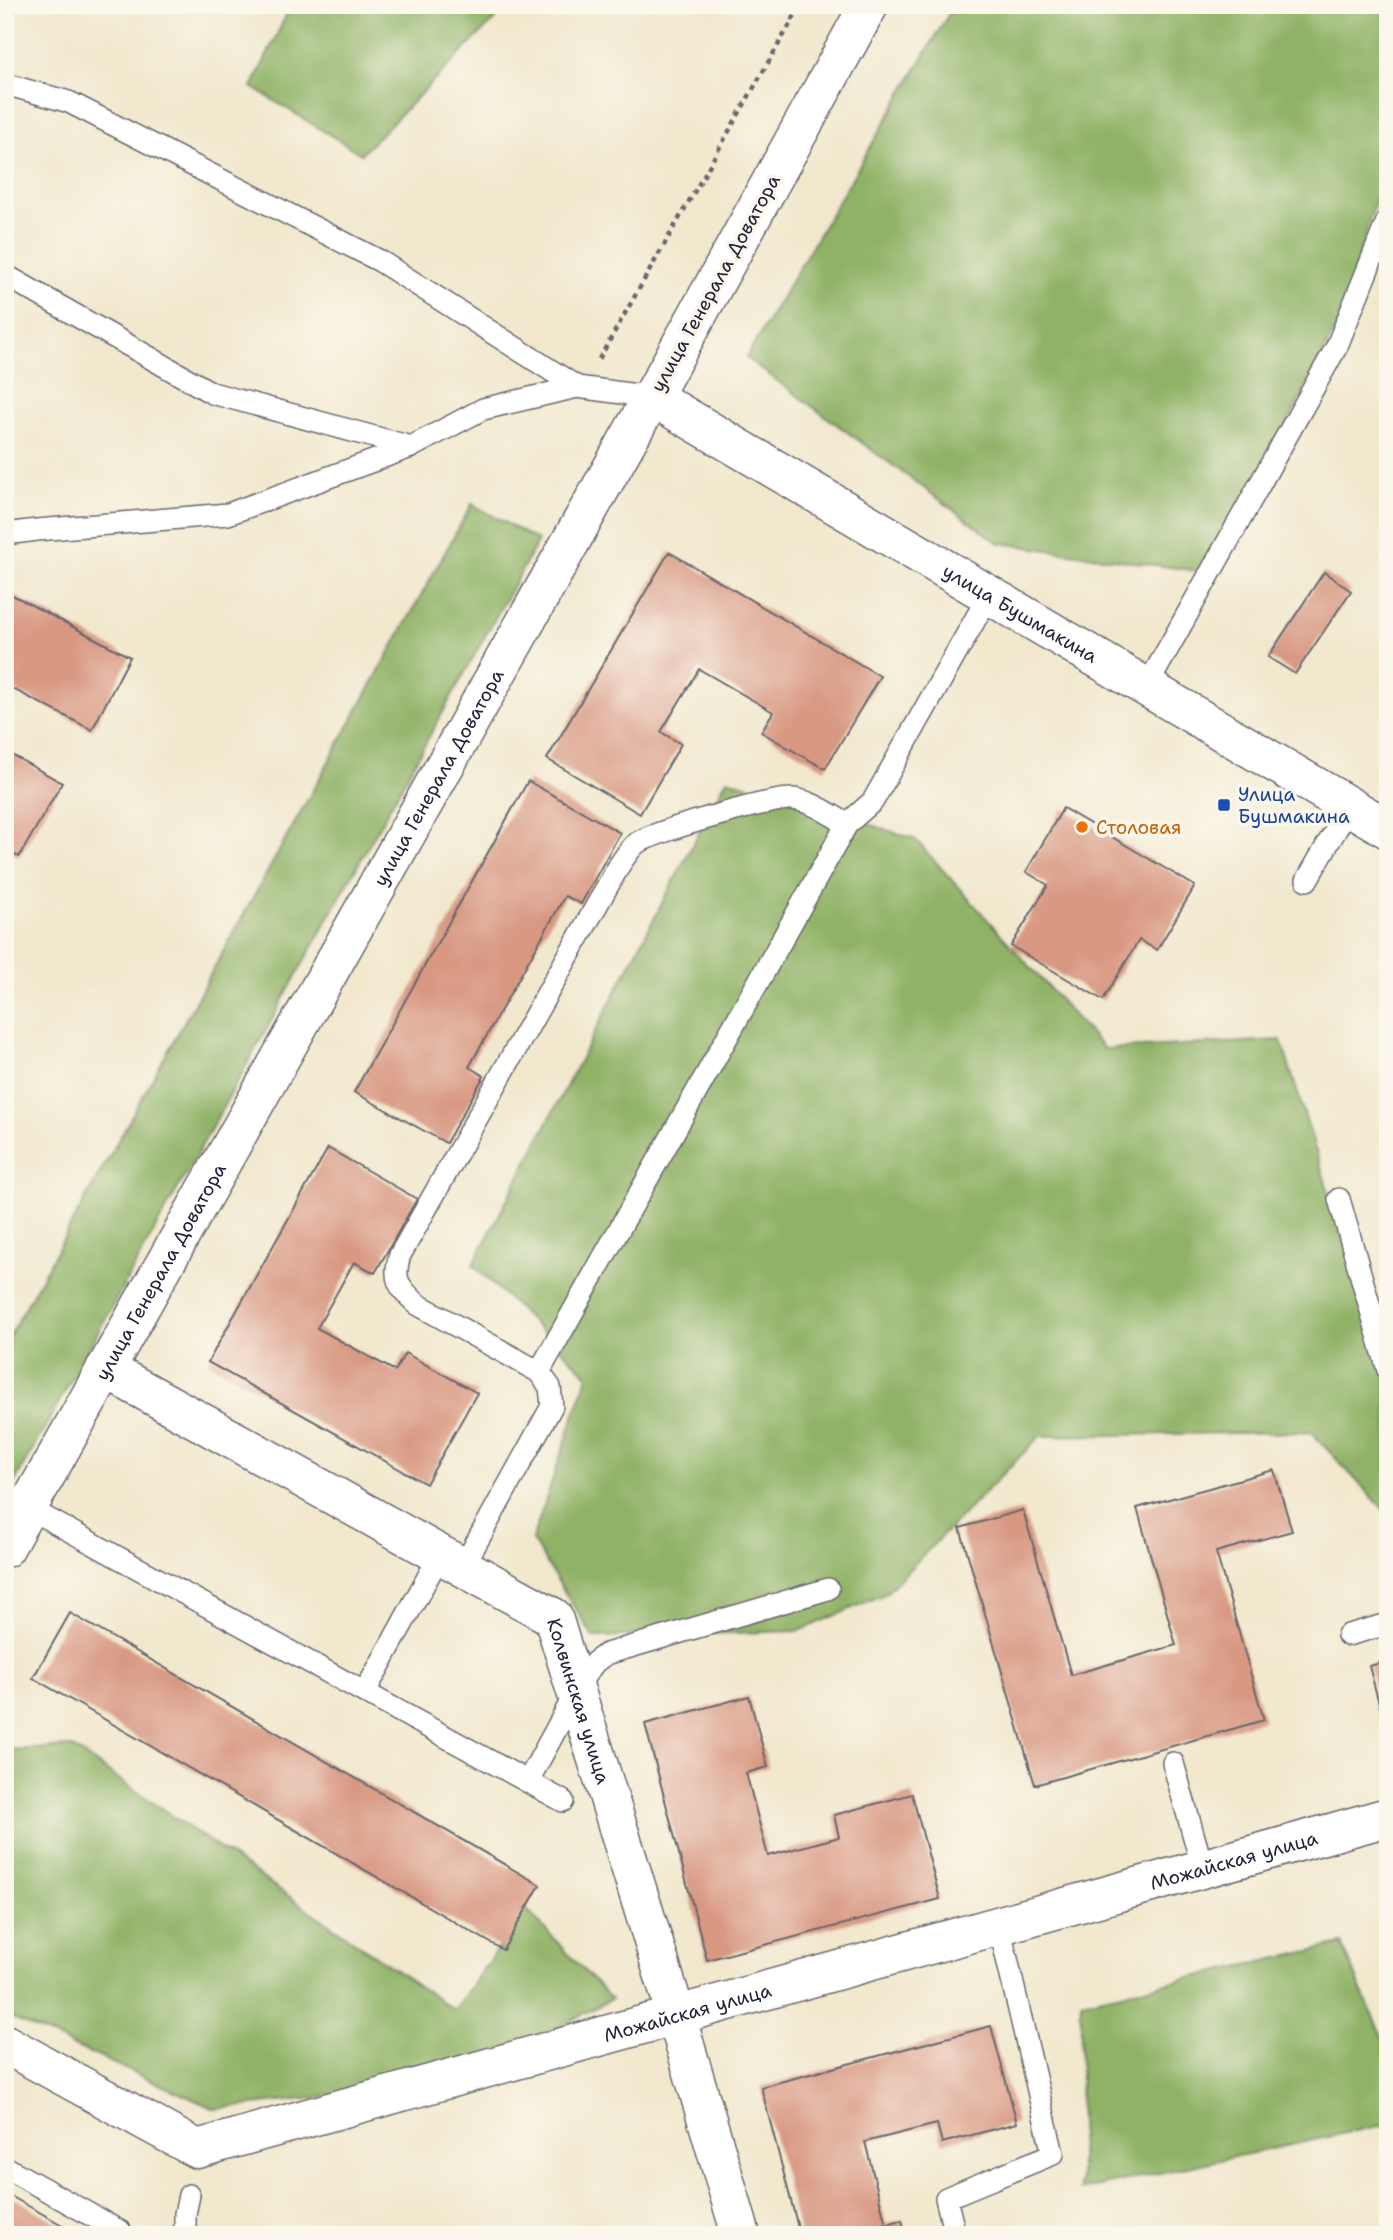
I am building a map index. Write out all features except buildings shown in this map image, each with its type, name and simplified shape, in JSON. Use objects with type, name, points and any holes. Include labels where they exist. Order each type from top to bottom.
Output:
[{"type":"street","name":"улица Генерала Доватора","points":[[5,1548],[652,397],[869,5]]},
{"type":"street","name":"улица Бушмакина","points":[[652,397],[1388,830]]},
{"type":"street","name":"Колвинская улица","points":[[105,1369],[553,1617],[741,2235]]},
{"type":"street","name":"Можайская улица","points":[[5,2044],[197,2149],[1388,1817]]},
{"type":"lane","points":[[5,84],[69,102],[380,261],[577,387]]},
{"type":"lane","points":[[1146,688],[1337,346],[1388,219]]},
{"type":"lane","points":[[5,275],[212,393],[411,447]]},
{"type":"lane","points":[[5,534],[228,514],[411,447],[483,409],[577,387],[652,397]]},
{"type":"lane","points":[[539,1372],[847,824],[873,801],[989,595]]},
{"type":"lane","points":[[365,1692],[552,1406],[550,1387],[539,1372],[417,1304],[401,1289],[395,1271],[400,1255],[606,887],[636,844],[659,832],[772,800],[793,799],[816,806],[847,824]]},
{"type":"lane","points":[[1307,880],[1349,807]]},
{"type":"lane","points":[[1339,1199],[1388,1370]]},
{"type":"lane","points":[[28,1508],[563,1801]]},
{"type":"lane","points":[[528,1781],[594,1662],[606,1654],[828,1590]]},
{"type":"lane","points":[[1348,1635],[1388,1624]]},
{"type":"lane","points":[[1173,1763],[1203,1868]]},
{"type":"lane","points":[[955,2235],[946,2198],[1053,2154],[999,1926]]},
{"type":"lane","points":[[5,2167],[122,2234]]},
{"type":"lane","points":[[185,2235],[188,2195]]},
{"type":"path","points":[[598,361],[801,5]]},
{"type":"green space","points":[[291,5],[509,5],[361,154],[252,87]]},
{"type":"green space","points":[[954,5],[1388,5],[1388,159],[1340,320],[1212,573],[999,543],[746,358]]},
{"type":"green space","points":[[472,504],[538,541],[5,1499],[5,1344]]},
{"type":"green space","points":[[727,779],[915,839],[1104,1049],[1281,1040],[1387,1378],[1388,1514],[1311,1432],[1040,1436],[885,1594],[799,1631],[593,1637],[532,1540],[588,1375],[473,1265]]},
{"type":"green space","points":[[72,1747],[454,2010],[526,1909],[611,1999],[454,2083],[215,2109],[5,2015],[5,1750]]},
{"type":"green space","points":[[1342,1944],[1388,2051],[1388,2124],[1080,2190],[1081,2002]]},
{"type":"place","name":"Улица Бушмакина","points":[[1224,805]]},
{"type":"place","name":"Столовая","points":[[1082,827]]}]
